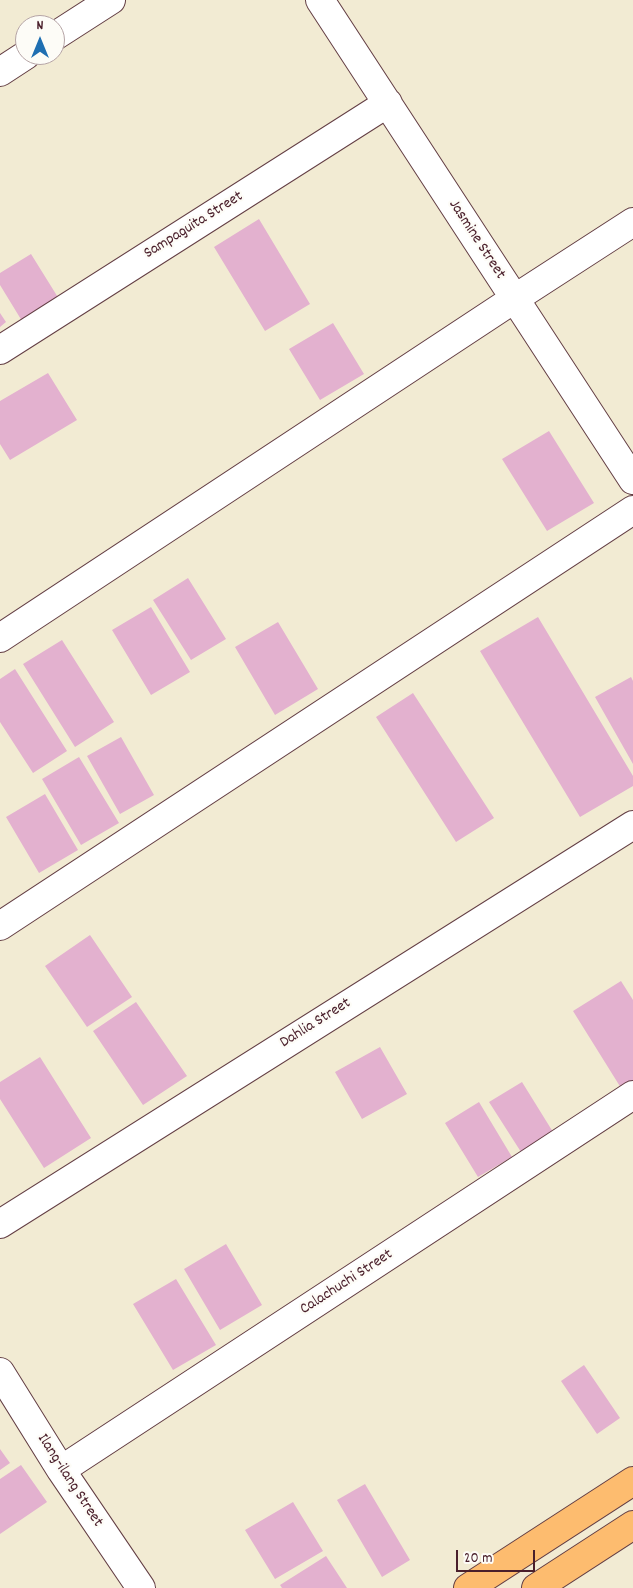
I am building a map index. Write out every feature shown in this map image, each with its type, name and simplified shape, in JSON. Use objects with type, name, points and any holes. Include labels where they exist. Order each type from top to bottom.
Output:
[{"type":"highway","points":[[468,1588],[633,1481]]},
{"type":"highway","points":[[536,1588],[633,1525]]},
{"type":"street","points":[[65,30],[111,0]]},
{"type":"street","name":"Jasmine Street","points":[[320,0],[633,480]]},
{"type":"street","points":[[0,72],[15,62]]},
{"type":"street","name":"Sampaguita Street","points":[[0,350],[388,103]]},
{"type":"street","points":[[0,638],[633,222]]},
{"type":"street","points":[[0,926],[633,510]]},
{"type":"street","name":"Dahlia Street","points":[[0,1224],[633,825]]},
{"type":"street","name":"Calachuchi Street","points":[[61,1470],[633,1095]]},
{"type":"street","name":"Ilang-ilang Street","points":[[0,1372],[61,1470],[141,1588]]},
{"type":"building","points":[[259,219],[310,304],[265,331],[214,247]]},
{"type":"building","points":[[31,254],[59,299],[22,321],[0,285],[0,273]]},
{"type":"building","points":[[0,313],[6,322],[0,327]]},
{"type":"building","points":[[333,323],[364,374],[320,400],[289,349]]},
{"type":"building","points":[[48,373],[77,420],[10,460],[0,444],[0,401]]},
{"type":"building","points":[[549,431],[594,503],[547,531],[502,459]]},
{"type":"building","points":[[188,578],[226,639],[191,660],[153,600]]},
{"type":"building","points":[[151,607],[190,672],[151,695],[112,630]]},
{"type":"building","points":[[538,617],[633,776],[633,786],[580,817],[480,651]]},
{"type":"building","points":[[278,622],[318,689],[275,715],[235,647]]},
{"type":"building","points":[[62,640],[114,722],[75,747],[23,664]]},
{"type":"building","points":[[15,669],[67,751],[33,773],[0,722],[0,679]]},
{"type":"building","points":[[631,677],[633,681],[633,764],[595,697]]},
{"type":"building","points":[[413,693],[494,818],[456,842],[376,717]]},
{"type":"building","points":[[121,737],[154,795],[120,814],[87,756]]},
{"type":"building","points":[[79,757],[119,823],[81,845],[42,779]]},
{"type":"building","points":[[45,794],[78,850],[39,873],[6,817]]},
{"type":"building","points":[[90,935],[132,997],[87,1027],[45,966]]},
{"type":"building","points":[[621,981],[633,1000],[633,1081],[621,1088],[573,1011]]},
{"type":"building","points":[[136,1002],[187,1076],[143,1105],[93,1031]]},
{"type":"building","points":[[380,1047],[407,1094],[362,1119],[335,1072]]},
{"type":"building","points":[[40,1057],[91,1138],[44,1168],[0,1099],[0,1082]]},
{"type":"building","points":[[522,1082],[553,1132],[521,1152],[489,1102]]},
{"type":"building","points":[[479,1102],[512,1157],[478,1177],[445,1123]]},
{"type":"building","points":[[226,1244],[262,1305],[220,1330],[184,1269]]},
{"type":"building","points":[[176,1279],[216,1345],[173,1370],[133,1304]]},
{"type":"building","points":[[584,1365],[620,1418],[597,1434],[561,1381]]},
{"type":"building","points":[[0,1449],[10,1463],[0,1470]]},
{"type":"building","points":[[21,1465],[47,1502],[0,1534],[0,1479]]},
{"type":"building","points":[[365,1484],[410,1560],[382,1577],[337,1500]]},
{"type":"building","points":[[293,1502],[323,1551],[275,1579],[245,1530]]},
{"type":"building","points":[[326,1556],[347,1588],[282,1588],[280,1585]]}]
